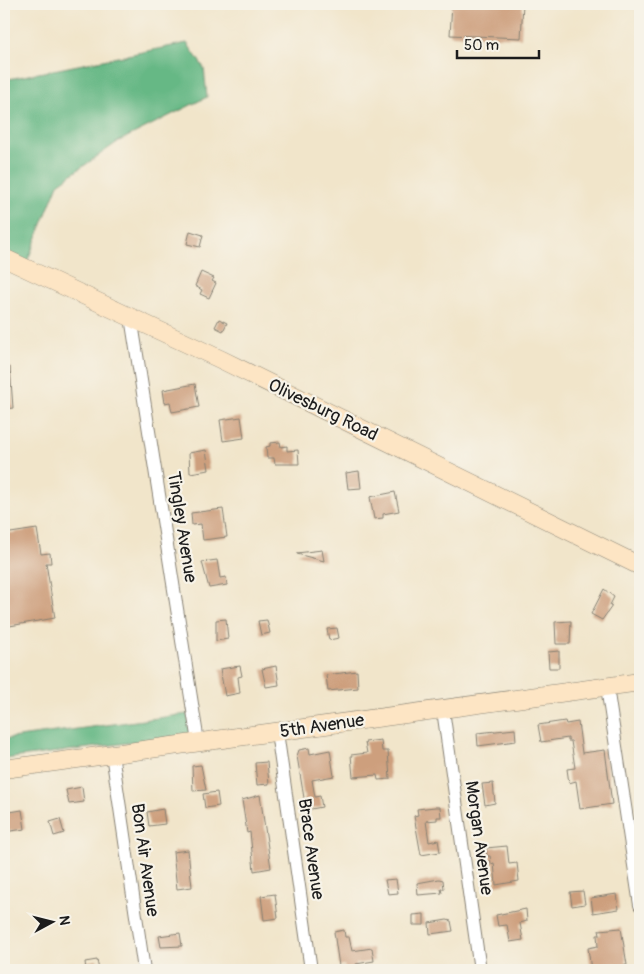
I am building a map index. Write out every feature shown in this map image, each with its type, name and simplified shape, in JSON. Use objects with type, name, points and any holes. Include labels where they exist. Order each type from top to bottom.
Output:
[{"type":"main road","name":"Olivesburg Road","points":[[4,258],[131,317],[640,566]]},
{"type":"main road","name":"5th Avenue","points":[[4,769],[640,682]]},
{"type":"street","name":"Tingley Avenue","points":[[131,317],[198,742]]},
{"type":"street","points":[[607,687],[640,905]]},
{"type":"street","name":"Morgan Avenue","points":[[443,710],[480,970]]},
{"type":"street","name":"Brace Avenue","points":[[277,732],[311,970]]},
{"type":"street","name":"Bon Air Avenue","points":[[112,754],[144,970]]},
{"type":"green space","points":[[187,43],[204,68],[207,97],[119,141],[58,184],[27,262],[4,251],[4,80]]},
{"type":"green space","points":[[187,714],[191,730],[189,735],[4,759],[4,739]]},
{"type":"building","points":[[452,4],[523,4],[521,38],[450,35]]},
{"type":"building","points":[[190,231],[203,235],[200,247],[187,244]]},
{"type":"building","points":[[201,272],[214,278],[212,281],[216,283],[209,298],[200,294],[202,290],[195,286]]},
{"type":"building","points":[[219,319],[227,323],[223,331],[215,327]]},
{"type":"building","points":[[4,367],[10,367],[13,408],[4,409]]},
{"type":"building","points":[[195,384],[199,407],[172,412],[170,402],[165,403],[163,390]]},
{"type":"building","points":[[241,417],[244,438],[223,441],[220,420]]},
{"type":"building","points":[[280,442],[281,447],[287,446],[287,451],[298,450],[299,464],[275,464],[274,458],[267,458],[266,447],[270,446],[270,443]]},
{"type":"building","points":[[206,450],[209,470],[190,473],[189,453]]},
{"type":"building","points":[[359,471],[361,488],[348,489],[346,473]]},
{"type":"building","points":[[395,492],[399,511],[383,514],[383,518],[374,519],[370,497]]},
{"type":"building","points":[[223,509],[227,537],[203,540],[201,524],[192,525],[191,513]]},
{"type":"building","points":[[37,529],[41,554],[50,553],[51,563],[46,563],[55,618],[4,627],[4,534]]},
{"type":"building","points":[[322,550],[324,561],[297,554],[297,553]]},
{"type":"building","points":[[217,560],[220,578],[226,577],[227,585],[209,588],[202,562]]},
{"type":"building","points":[[604,589],[614,597],[610,605],[612,606],[602,620],[591,614]]},
{"type":"building","points":[[226,619],[228,639],[216,641],[216,620]]},
{"type":"building","points":[[267,620],[270,633],[261,635],[258,621]]},
{"type":"building","points":[[571,621],[570,644],[556,644],[555,622]]},
{"type":"building","points":[[337,628],[339,638],[329,640],[327,629]]},
{"type":"building","points":[[559,651],[559,668],[549,668],[548,652]]},
{"type":"building","points":[[240,666],[242,676],[238,677],[240,693],[225,696],[220,669]]},
{"type":"building","points":[[276,666],[279,685],[266,687],[262,669]]},
{"type":"building","points":[[357,671],[358,688],[328,691],[326,675]]},
{"type":"building","points":[[565,721],[566,724],[578,722],[582,753],[605,750],[612,804],[580,809],[576,781],[569,783],[567,769],[575,768],[571,741],[568,741],[568,738],[541,742],[538,725]]},
{"type":"building","points":[[515,729],[516,741],[478,746],[477,733]]},
{"type":"building","points":[[381,740],[382,751],[388,751],[390,779],[378,780],[377,775],[353,777],[351,755],[367,753],[365,742]]},
{"type":"building","points":[[309,748],[310,754],[330,750],[334,776],[312,780],[315,797],[320,796],[322,807],[306,810],[297,756],[299,750]]},
{"type":"building","points":[[267,762],[269,784],[257,785],[255,763]]},
{"type":"building","points":[[201,765],[206,790],[193,791],[192,766]]},
{"type":"building","points":[[493,783],[495,803],[485,805],[482,784]]},
{"type":"building","points":[[82,787],[84,802],[69,804],[66,790]]},
{"type":"building","points":[[217,792],[219,806],[205,808],[203,794]]},
{"type":"building","points":[[260,795],[271,868],[254,871],[250,832],[247,833],[242,800]]},
{"type":"building","points":[[440,807],[441,817],[437,817],[437,820],[426,821],[429,842],[438,840],[440,852],[421,855],[414,816],[418,815],[417,809]]},
{"type":"building","points":[[163,809],[165,824],[149,826],[147,812]]},
{"type":"building","points":[[22,810],[25,829],[4,832],[4,813]]},
{"type":"building","points":[[60,819],[64,833],[54,836],[50,822]]},
{"type":"building","points":[[507,846],[509,864],[517,863],[519,881],[496,885],[494,863],[491,864],[486,848]]},
{"type":"building","points":[[188,850],[192,887],[177,889],[173,852]]},
{"type":"building","points":[[396,879],[398,893],[388,894],[385,880]]},
{"type":"building","points":[[443,880],[444,889],[441,889],[442,893],[418,895],[417,883]]},
{"type":"building","points":[[583,891],[585,904],[572,906],[570,892]]},
{"type":"building","points":[[275,894],[278,918],[264,920],[261,896]]},
{"type":"building","points":[[617,894],[619,909],[593,913],[591,898]]},
{"type":"building","points":[[526,909],[527,921],[520,923],[523,940],[510,942],[507,925],[498,926],[496,915]]},
{"type":"building","points":[[424,914],[424,925],[413,925],[413,915]]},
{"type":"building","points":[[451,921],[453,931],[430,934],[429,923]]},
{"type":"building","points":[[621,928],[627,965],[615,967],[615,970],[591,970],[588,948],[598,946],[597,935],[600,935],[599,930]]},
{"type":"building","points":[[344,930],[345,937],[349,937],[352,951],[372,948],[374,961],[356,964],[357,969],[345,970],[344,965],[339,966],[334,932]]},
{"type":"building","points":[[180,933],[182,946],[161,947],[159,936]]},
{"type":"building","points":[[97,960],[99,970],[86,970],[85,962]]}]
